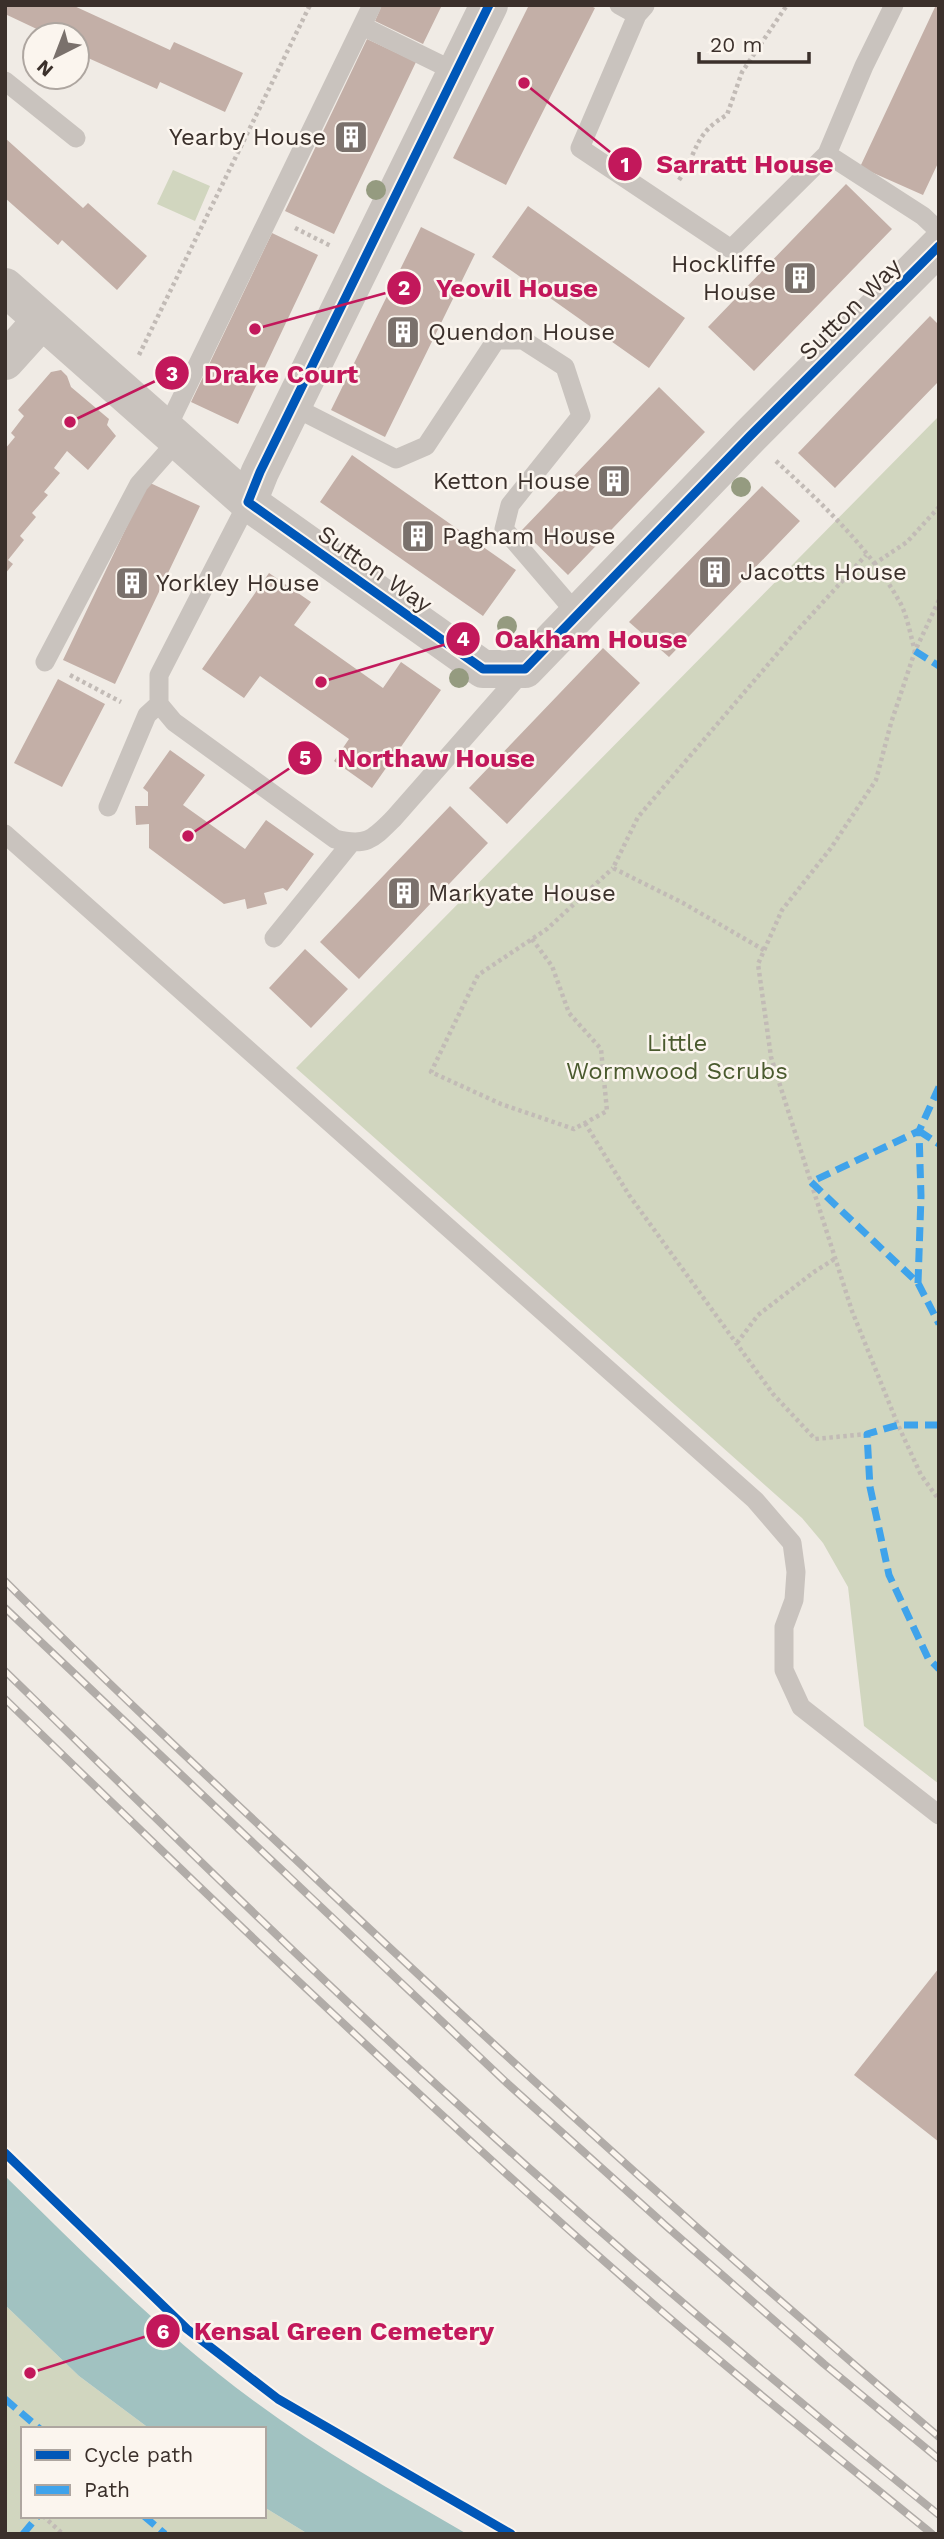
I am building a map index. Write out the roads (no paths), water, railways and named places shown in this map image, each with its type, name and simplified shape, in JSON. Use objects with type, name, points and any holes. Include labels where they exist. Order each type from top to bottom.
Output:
[{"type":"street","points":[[248,502],[292,406],[489,5]]},
{"type":"street","name":"Sutton Way","points":[[5,287],[248,502],[484,669],[525,669],[750,436],[939,246]]},
{"type":"street","points":[[5,361],[42,320]]},
{"type":"lane","points":[[45,662],[139,484],[172,435],[271,215],[372,5]]},
{"type":"lane","points":[[619,5],[641,10],[580,148],[731,250],[827,153],[864,66],[894,5]]},
{"type":"lane","points":[[362,26],[456,72]]},
{"type":"lane","points":[[5,81],[76,138]]},
{"type":"lane","points":[[827,153],[923,216],[939,231]]},
{"type":"lane","points":[[292,406],[396,458],[426,446],[496,340],[523,340],[565,367],[581,416],[510,505],[504,529],[578,614]]},
{"type":"lane","points":[[108,807],[153,710],[159,675],[248,502]]},
{"type":"lane","name":"Sutton Way","points":[[351,843],[371,841],[394,818],[525,669]]},
{"type":"lane","points":[[153,710],[174,722],[335,839],[351,843],[274,938]]},
{"type":"lane","points":[[5,834],[755,1500],[792,1543],[796,1572],[794,1600],[784,1627],[784,1670],[800,1707],[939,1815]]},
{"type":"water","points":[[5,2176],[126,2293],[221,2376],[332,2454],[467,2534],[308,2534],[266,2508],[266,2427],[147,2427],[79,2376],[5,2305]]},
{"type":"railway","points":[[5,1581],[182,1753],[530,2077],[692,2223],[939,2437]]},
{"type":"railway","points":[[5,1608],[508,2084],[824,2364],[939,2459]]},
{"type":"railway","points":[[5,1671],[275,1933],[500,2142],[748,2358],[939,2515]]},
{"type":"railway","points":[[5,1699],[313,1995],[469,2140],[703,2346],[932,2534]]},
{"type":"place","name":"Sarratt House","points":[[524,83]]},
{"type":"place","name":"Yearby House","points":[[351,137]]},
{"type":"place","name":"Hockliffe House","points":[[800,278]]},
{"type":"place","name":"Yeovil House","points":[[255,329]]},
{"type":"place","name":"Quendon House","points":[[403,332]]},
{"type":"place","name":"Drake Court","points":[[70,422]]},
{"type":"place","name":"Ketton House","points":[[614,481]]},
{"type":"place","name":"Pagham House","points":[[418,536]]},
{"type":"place","name":"Jacotts House","points":[[715,572]]},
{"type":"place","name":"Yorkley House","points":[[132,583]]},
{"type":"place","name":"Oakham House","points":[[321,682]]},
{"type":"place","name":"Northaw House","points":[[188,836]]},
{"type":"place","name":"Markyate House","points":[[404,893]]},
{"type":"place","name":"Kensal Green Cemetery","points":[[30,2373]]},
{"type":"park label","name":"Little Wormwood Scrubs","points":[[677,1057]]}]
